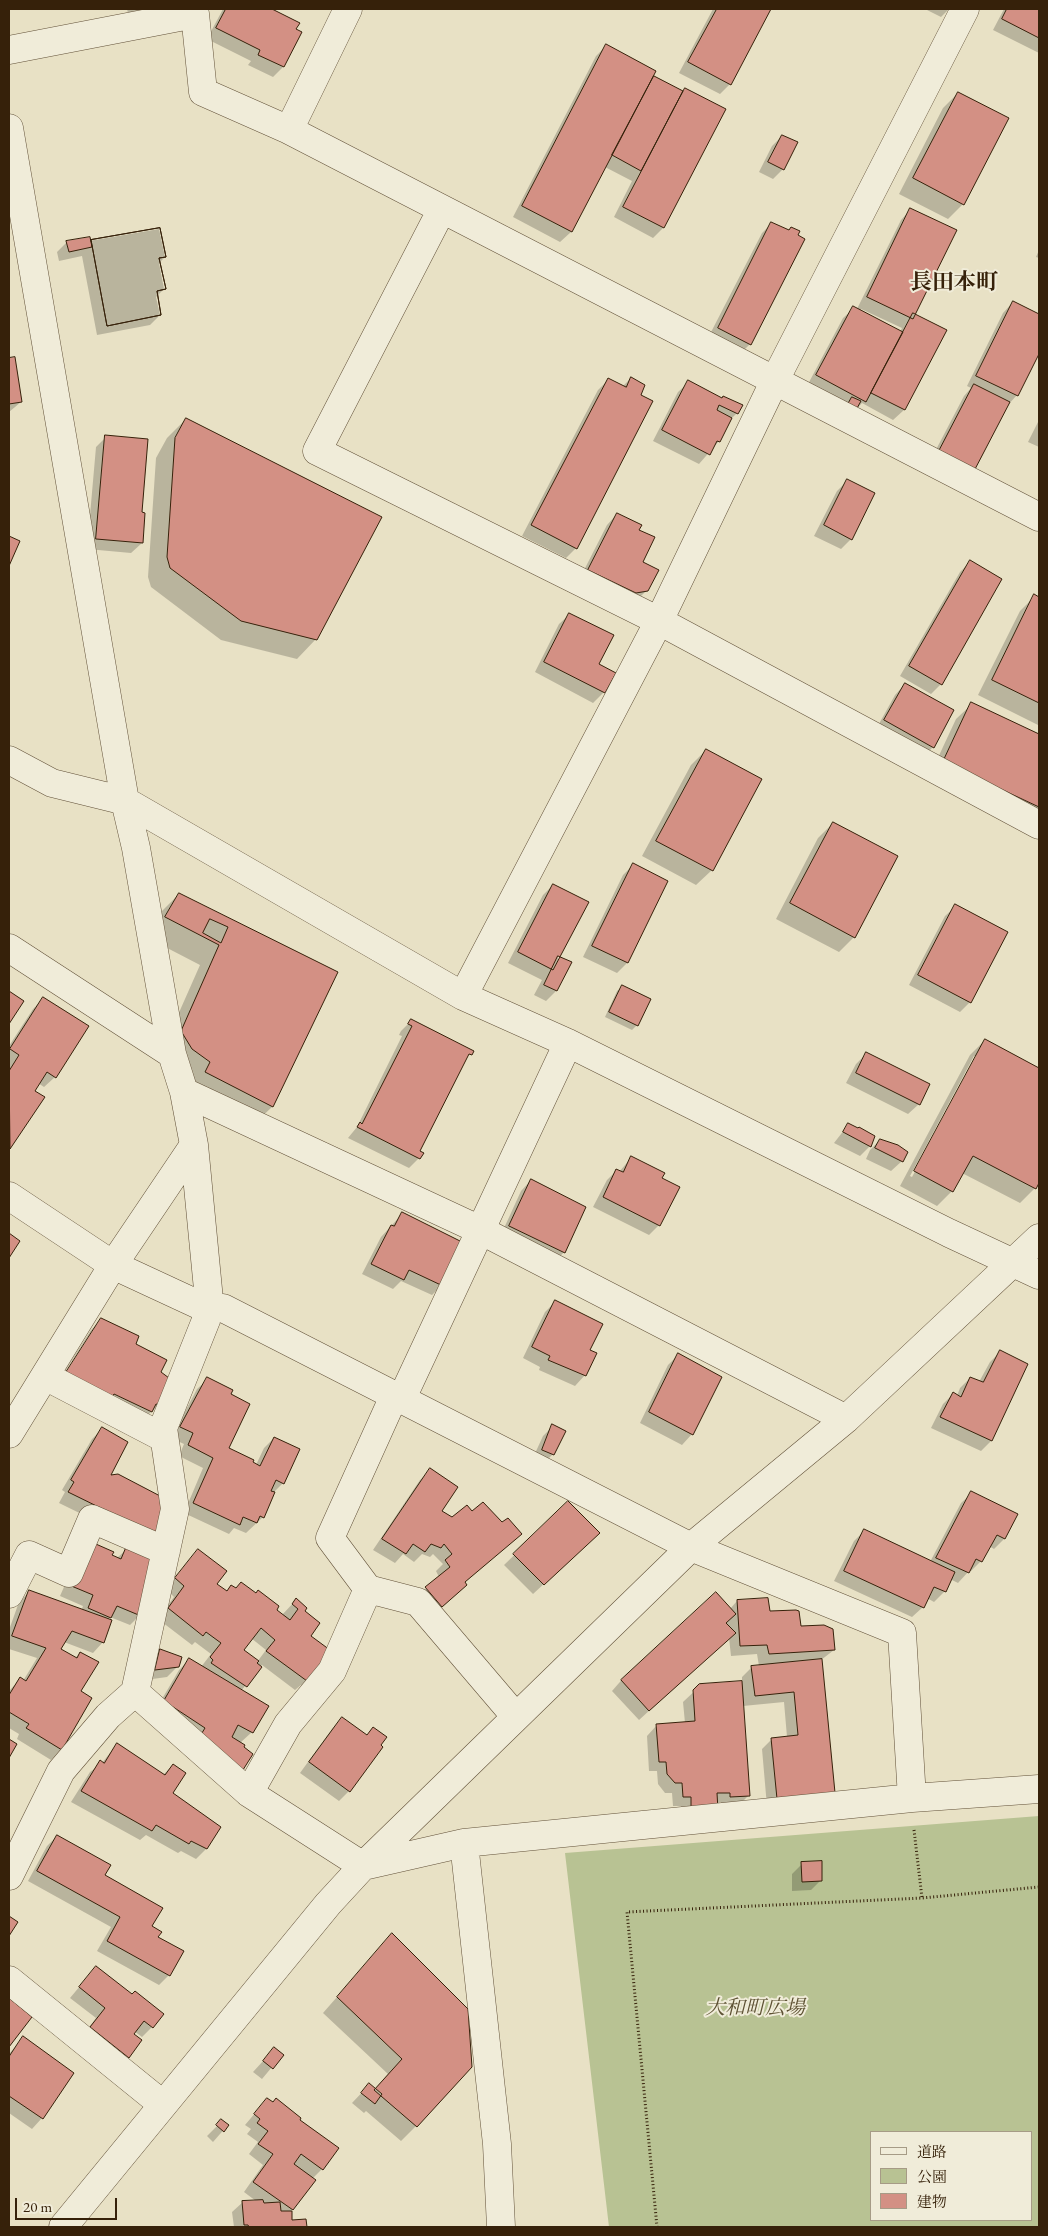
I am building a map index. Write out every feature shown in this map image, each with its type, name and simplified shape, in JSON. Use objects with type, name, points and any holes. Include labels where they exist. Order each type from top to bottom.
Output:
[{"type":"street","points":[[289,130],[348,9]]},
{"type":"street","points":[[463,996],[660,621],[775,380],[965,9]]},
{"type":"street","points":[[9,50],[195,14],[203,92],[289,130],[1039,517]]},
{"type":"street","points":[[9,128],[172,1054],[184,1092],[194,1145],[210,1310],[162,1428],[175,1509],[135,1692],[108,1716],[62,1771],[9,1876]]},
{"type":"street","points":[[442,209],[317,451],[660,621],[1039,825]]},
{"type":"street","points":[[9,760],[52,783],[126,801],[463,996],[568,1043],[1039,1275]]},
{"type":"street","points":[[9,948],[172,1054]]},
{"type":"street","points":[[516,1717],[418,1602],[368,1589],[330,1538],[480,1230],[568,1043]]},
{"type":"street","points":[[184,1092],[480,1230],[846,1419]]},
{"type":"street","points":[[9,1434],[113,1265],[194,1145]]},
{"type":"street","points":[[9,1196],[113,1265],[210,1310],[223,1308],[690,1547],[902,1633],[912,1798]]},
{"type":"street","points":[[78,2222],[162,2104],[328,1904],[363,1866],[690,1547],[846,1419],[1039,1238]]},
{"type":"street","points":[[44,1376],[164,1438]]},
{"type":"street","points":[[9,1594],[28,1555],[69,1573],[92,1519],[166,1551]]},
{"type":"street","points":[[249,1793],[288,1724],[332,1671],[368,1589]]},
{"type":"street","points":[[135,1692],[249,1793],[363,1866],[464,1843],[912,1798],[1039,1789]]},
{"type":"street","points":[[464,1843],[497,2144],[501,2227]]},
{"type":"street","points":[[9,1980],[162,2104]]},
{"type":"path","points":[[914,1827],[922,1898]]},
{"type":"path","points":[[657,2227],[627,1912],[922,1898],[1039,1887]]},
{"type":"green space","name":"大和町広場","points":[[1039,1816],[1039,2227],[609,2227],[565,1853]]},
{"type":"building","points":[[226,9],[272,9],[300,23],[296,29],[302,32],[284,67],[258,55],[260,50],[216,28]]},
{"type":"building","points":[[717,9],[771,9],[731,85],[688,62]]},
{"type":"building","points":[[1007,9],[1039,9],[1039,38],[1002,19]]},
{"type":"building","points":[[606,44],[656,71],[572,232],[522,206]]},
{"type":"building","points":[[654,76],[683,91],[641,171],[612,155]]},
{"type":"building","points":[[685,88],[726,109],[664,228],[623,207]]},
{"type":"building","points":[[958,92],[1009,118],[964,205],[913,178]]},
{"type":"building","points":[[782,135],[798,142],[784,170],[768,162]]},
{"type":"building","points":[[910,208],[957,230],[913,319],[867,297]]},
{"type":"building","points":[[771,222],[789,230],[791,227],[800,231],[798,235],[805,239],[751,345],[718,328]]},
{"type":"building","points":[[160,228],[166,257],[159,258],[166,289],[157,291],[161,315],[107,326],[91,240]]},
{"type":"building","points":[[160,228],[166,257],[159,258],[166,289],[157,291],[161,315],[107,326],[91,240]]},
{"type":"building","points":[[90,237],[92,247],[69,252],[66,241]]},
{"type":"building","points":[[1013,301],[1039,314],[1039,354],[1018,396],[976,376]]},
{"type":"building","points":[[853,306],[903,332],[866,402],[816,375]]},
{"type":"building","points":[[913,313],[947,330],[905,410],[871,393]]},
{"type":"building","points":[[15,357],[22,402],[9,404],[9,358]]},
{"type":"building","points":[[631,377],[645,385],[641,395],[653,401],[577,549],[531,525],[608,378],[626,387]]},
{"type":"building","points":[[688,380],[722,398],[723,396],[743,405],[738,414],[719,405],[717,410],[732,418],[720,442],[717,441],[710,455],[662,430]]},
{"type":"building","points":[[974,384],[1010,402],[973,473],[937,455]]},
{"type":"building","points":[[852,397],[861,401],[851,419],[842,415]]},
{"type":"building","points":[[186,418],[382,517],[317,640],[241,621],[170,568],[167,557],[175,438]]},
{"type":"building","points":[[105,435],[148,439],[142,512],[145,513],[143,543],[96,539]]},
{"type":"building","points":[[847,479],[875,493],[852,540],[824,525]]},
{"type":"building","points":[[617,513],[642,525],[639,530],[655,537],[643,562],[659,570],[648,591],[636,593],[588,570]]},
{"type":"building","points":[[9,536],[20,541],[9,566]]},
{"type":"building","points":[[970,560],[1002,579],[942,685],[909,666]]},
{"type":"building","points":[[1034,594],[1039,597],[1039,703],[992,680]]},
{"type":"building","points":[[569,613],[614,635],[599,664],[616,673],[605,693],[544,662]]},
{"type":"building","points":[[905,683],[954,710],[934,748],[884,720]]},
{"type":"building","points":[[971,702],[1039,734],[1039,807],[943,762]]},
{"type":"building","points":[[706,749],[762,779],[713,871],[656,841]]},
{"type":"building","points":[[833,822],[898,856],[855,938],[790,903]]},
{"type":"building","points":[[633,863],[668,881],[628,963],[592,946]]},
{"type":"building","points":[[553,884],[589,902],[553,970],[518,952]]},
{"type":"building","points":[[179,893],[338,972],[273,1107],[205,1072],[210,1062],[192,1049],[181,1031],[219,945],[165,917]]},
{"type":"building","points":[[955,904],[1008,932],[971,1003],[918,975]]},
{"type":"building","points":[[210,919],[228,927],[221,943],[203,933]]},
{"type":"building","points":[[558,956],[572,962],[557,991],[544,985]]},
{"type":"building","points":[[622,985],[651,999],[638,1026],[609,1012]]},
{"type":"building","points":[[9,991],[24,1001],[9,1024]]},
{"type":"building","points":[[43,997],[89,1026],[56,1078],[47,1072],[35,1091],[45,1097],[10,1149],[9,1071],[19,1055],[10,1049]]},
{"type":"building","points":[[411,1019],[474,1051],[472,1055],[469,1054],[420,1151],[424,1153],[420,1159],[357,1127],[360,1122],[362,1124],[412,1026],[408,1024]]},
{"type":"building","points":[[985,1039],[1039,1068],[1039,1183],[1036,1189],[973,1156],[953,1192],[914,1171]]},
{"type":"building","points":[[866,1052],[930,1084],[920,1105],[856,1073]]},
{"type":"building","points":[[848,1123],[875,1136],[871,1147],[843,1132]]},
{"type":"building","points":[[880,1139],[898,1145],[908,1152],[903,1162],[875,1148]]},
{"type":"building","points":[[631,1156],[665,1173],[662,1178],[680,1187],[660,1226],[603,1197],[616,1169],[623,1172]]},
{"type":"building","points":[[531,1179],[586,1207],[565,1253],[509,1226]]},
{"type":"building","points":[[402,1212],[464,1243],[443,1286],[409,1270],[404,1280],[371,1264],[391,1225],[394,1226]]},
{"type":"building","points":[[9,1233],[20,1241],[9,1258]]},
{"type":"building","points":[[555,1300],[603,1324],[590,1350],[597,1353],[586,1376],[548,1360],[550,1356],[532,1347]]},
{"type":"building","points":[[101,1318],[139,1336],[136,1344],[167,1360],[161,1372],[169,1378],[160,1405],[156,1404],[152,1412],[114,1394],[109,1401],[63,1377]]},
{"type":"building","points":[[1000,1350],[1028,1364],[992,1441],[940,1417],[953,1392],[961,1397],[970,1377],[983,1382]]},
{"type":"building","points":[[678,1353],[722,1377],[693,1435],[649,1412]]},
{"type":"building","points":[[207,1377],[233,1390],[231,1394],[250,1404],[229,1448],[254,1460],[253,1462],[260,1466],[274,1437],[300,1449],[284,1484],[276,1480],[271,1491],[275,1492],[264,1518],[260,1516],[257,1523],[243,1517],[240,1525],[193,1503],[213,1458],[188,1445],[193,1433],[180,1427]]},
{"type":"building","points":[[552,1424],[566,1431],[554,1455],[542,1450]]},
{"type":"building","points":[[102,1427],[128,1442],[111,1475],[118,1474],[162,1497],[164,1539],[68,1492],[74,1482],[71,1480]]},
{"type":"building","points":[[430,1468],[458,1487],[442,1511],[452,1517],[467,1505],[472,1511],[483,1502],[502,1522],[508,1518],[522,1534],[465,1582],[467,1585],[442,1607],[425,1587],[450,1567],[445,1560],[452,1554],[444,1544],[441,1548],[431,1544],[425,1552],[413,1544],[406,1554],[382,1539]]},
{"type":"building","points":[[971,1491],[1018,1514],[1005,1539],[997,1535],[982,1562],[976,1559],[969,1573],[936,1558]]},
{"type":"building","points":[[568,1501],[600,1533],[544,1585],[513,1554]]},
{"type":"building","points":[[864,1529],[955,1572],[946,1592],[934,1587],[924,1608],[844,1571]]},
{"type":"building","points":[[89,1541],[114,1552],[112,1555],[121,1559],[126,1547],[161,1562],[141,1616],[117,1606],[111,1618],[88,1608],[93,1595],[69,1585]]},
{"type":"building","points":[[198,1549],[227,1571],[217,1584],[227,1591],[231,1585],[236,1588],[241,1582],[256,1593],[258,1590],[279,1606],[277,1610],[290,1620],[298,1609],[292,1604],[296,1598],[307,1608],[305,1611],[320,1623],[311,1636],[330,1650],[315,1677],[307,1681],[266,1651],[275,1640],[261,1628],[244,1650],[259,1661],[257,1663],[262,1667],[247,1687],[211,1663],[213,1660],[210,1657],[221,1643],[206,1632],[203,1636],[168,1608],[184,1586],[175,1578]]},
{"type":"building","points":[[29,1590],[112,1620],[104,1643],[72,1631],[61,1649],[77,1658],[80,1652],[99,1662],[81,1691],[92,1698],[62,1750],[26,1728],[29,1724],[9,1712],[9,1695],[20,1677],[26,1681],[46,1648],[12,1636]]},
{"type":"building","points":[[716,1592],[736,1614],[726,1623],[736,1633],[649,1711],[621,1680]]},
{"type":"building","points":[[768,1598],[770,1611],[799,1611],[801,1626],[824,1625],[833,1629],[835,1650],[769,1654],[767,1645],[740,1646],[737,1600]]},
{"type":"building","points":[[160,1649],[182,1657],[179,1667],[155,1670]]},
{"type":"building","points":[[189,1658],[269,1706],[253,1733],[238,1725],[232,1737],[245,1745],[244,1747],[253,1754],[241,1773],[197,1741],[205,1728],[164,1701]]},
{"type":"building","points":[[822,1659],[836,1803],[778,1809],[771,1738],[798,1735],[794,1692],[755,1696],[751,1666]]},
{"type":"building","points":[[742,1681],[750,1796],[730,1797],[730,1793],[717,1793],[718,1810],[691,1811],[691,1797],[683,1797],[682,1783],[675,1783],[667,1774],[666,1762],[659,1762],[656,1724],[695,1721],[693,1690],[699,1684]]},
{"type":"building","points":[[342,1717],[367,1735],[373,1727],[387,1737],[381,1745],[383,1747],[350,1792],[309,1762]]},
{"type":"building","points":[[9,1739],[17,1744],[9,1758]]},
{"type":"building","points":[[117,1743],[165,1775],[173,1764],[186,1773],[173,1793],[221,1827],[207,1849],[191,1841],[189,1844],[156,1825],[152,1831],[81,1791],[100,1760],[104,1763]]},
{"type":"building","points":[[57,1835],[111,1865],[105,1875],[163,1908],[152,1926],[162,1932],[158,1937],[184,1951],[170,1976],[107,1941],[120,1917],[37,1871]]},
{"type":"building","points":[[822,1861],[822,1881],[802,1882],[801,1862]]},
{"type":"building","points":[[9,1916],[18,1922],[9,1936]]},
{"type":"building","points":[[392,1933],[468,2009],[472,2067],[417,2127],[374,2090],[402,2059],[337,1997]]},
{"type":"building","points":[[96,1966],[132,1994],[135,1991],[164,2014],[153,2028],[144,2021],[134,2034],[142,2040],[129,2058],[90,2027],[105,2008],[79,1987]]},
{"type":"building","points":[[9,1998],[32,2017],[9,2047]]},
{"type":"building","points":[[23,2036],[74,2073],[43,2119],[9,2096],[9,2057]]},
{"type":"building","points":[[274,2047],[284,2055],[273,2069],[263,2061]]},
{"type":"building","points":[[369,2083],[382,2094],[375,2104],[361,2093]]},
{"type":"building","points":[[267,2098],[273,2102],[276,2098],[301,2118],[300,2120],[339,2148],[323,2170],[301,2154],[294,2164],[316,2180],[293,2210],[253,2182],[273,2154],[258,2144],[268,2131],[257,2123],[260,2119],[254,2114]]},
{"type":"building","points":[[221,2119],[229,2125],[224,2132],[216,2125]]},
{"type":"building","points":[[263,2200],[264,2203],[280,2202],[281,2211],[292,2211],[292,2220],[306,2219],[307,2227],[249,2227],[244,2225],[242,2201]]},
{"type":"district","name":"長田本町","points":[[954,283]]}]
